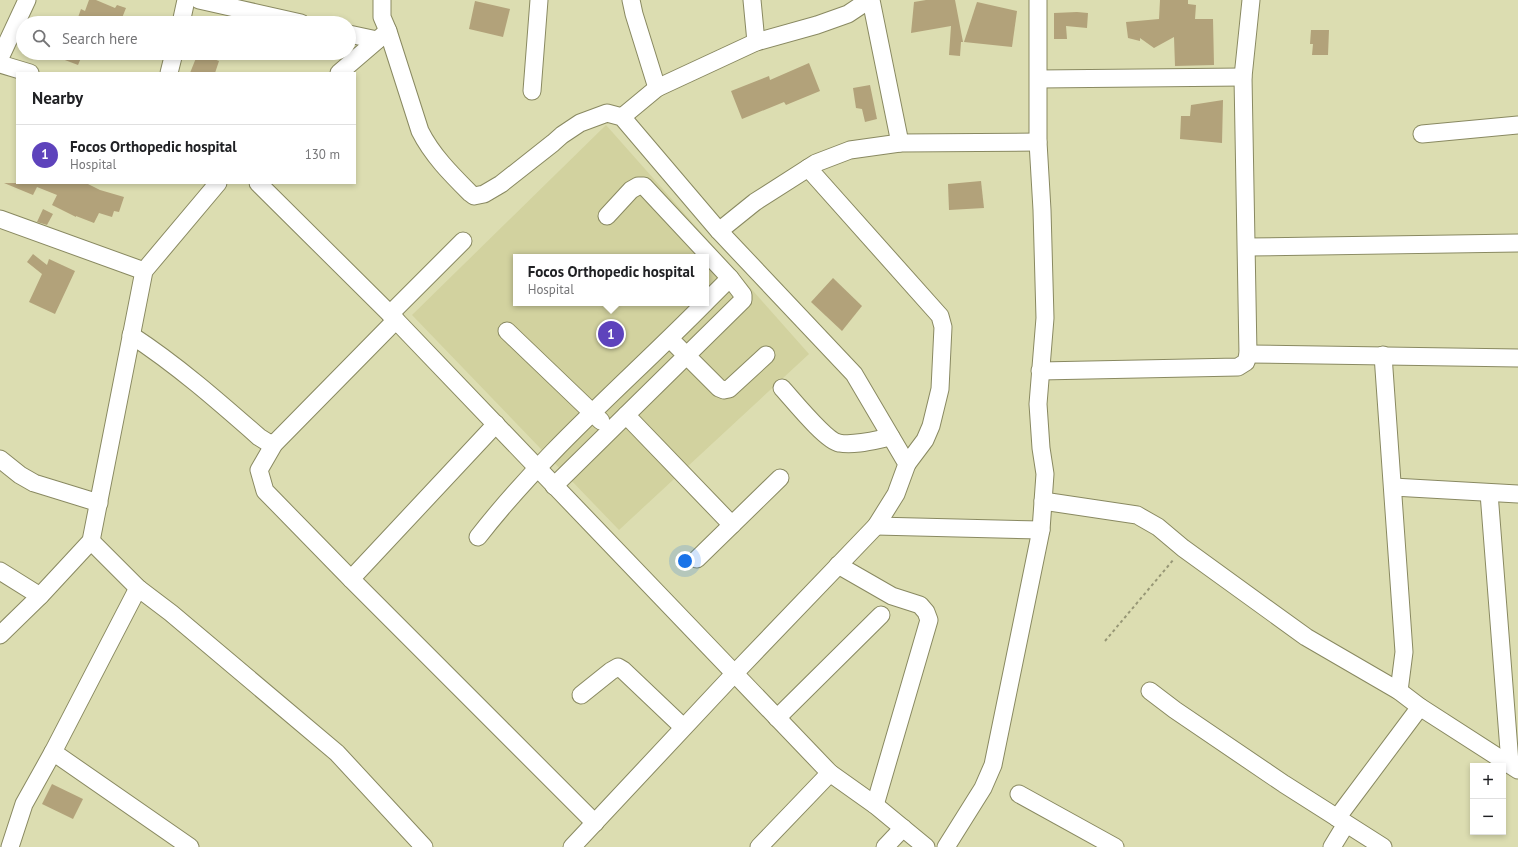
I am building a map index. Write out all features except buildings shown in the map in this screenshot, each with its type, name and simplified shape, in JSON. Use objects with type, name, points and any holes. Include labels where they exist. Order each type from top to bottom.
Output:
[{"type":"street","points":[[20,16],[27,0]]},
{"type":"street","points":[[183,16],[186,0]]},
{"type":"street","points":[[199,0],[270,16]]},
{"type":"street","points":[[382,0],[383,36],[420,131],[426,143],[444,166],[470,194],[474,196],[484,194],[501,184],[562,135],[580,123],[607,113],[622,117],[719,231],[854,374],[907,464]]},
{"type":"street","points":[[532,91],[539,0]]},
{"type":"street","points":[[631,0],[657,88]]},
{"type":"street","points":[[752,0],[756,42]]},
{"type":"street","points":[[622,117],[657,88],[756,42],[817,25],[848,14],[860,6],[864,0]]},
{"type":"street","points":[[871,0],[900,143]]},
{"type":"street","points":[[946,847],[983,788],[993,765],[1041,530],[1045,474],[1041,448],[1038,404],[1045,318],[1042,210],[1038,142],[1038,0]]},
{"type":"street","points":[[1040,371],[1238,368],[1246,362],[1248,354],[1247,246],[1243,77],[1251,0]]},
{"type":"street","points":[[0,58],[16,24]]},
{"type":"street","points":[[356,34],[383,36]]},
{"type":"street","points":[[356,59],[383,36]]},
{"type":"street","points":[[169,72],[172,60]]},
{"type":"street","points":[[340,72],[354,60]]},
{"type":"street","points":[[0,64],[27,72]]},
{"type":"street","points":[[1039,79],[1243,77]]},
{"type":"street","points":[[1422,134],[1518,125]]},
{"type":"street","points":[[719,231],[755,202],[816,163],[850,150],[900,143],[1038,142]]},
{"type":"street","points":[[572,847],[734,674],[876,526],[896,494],[907,464],[925,440],[931,426],[940,389],[943,327],[940,316],[808,168]]},
{"type":"street","points":[[0,635],[40,596],[91,542],[144,271],[217,184]]},
{"type":"street","points":[[259,184],[393,317],[830,773],[875,805],[926,847]]},
{"type":"street","points":[[607,216],[631,190],[638,186],[644,186],[708,254]]},
{"type":"street","points":[[0,219],[144,271]]},
{"type":"street","points":[[463,241],[274,444],[259,470],[265,491],[595,823]]},
{"type":"street","points":[[1247,246],[1518,243]]},
{"type":"street","points":[[554,486],[743,300],[743,295],[730,278],[709,256]]},
{"type":"street","points":[[709,300],[730,278]]},
{"type":"street","points":[[478,537],[505,503],[537,468],[703,306]]},
{"type":"street","points":[[507,331],[611,430]]},
{"type":"street","points":[[131,335],[186,374],[259,437],[274,444]]},
{"type":"street","points":[[670,338],[719,388],[724,390],[729,389],[766,355]]},
{"type":"street","points":[[1248,354],[1518,358]]},
{"type":"street","points":[[1383,356],[1404,652],[1400,691]]},
{"type":"street","points":[[782,388],[826,436],[837,443],[848,444],[891,437]]},
{"type":"street","points":[[626,415],[732,525]]},
{"type":"street","points":[[351,579],[496,424]]},
{"type":"street","points":[[0,459],[20,475],[34,483],[99,503]]},
{"type":"street","points":[[697,559],[780,478]]},
{"type":"street","points":[[1393,487],[1518,494]]},
{"type":"street","points":[[1489,493],[1514,766]]},
{"type":"street","points":[[1043,501],[1137,515],[1158,527],[1183,548],[1306,637],[1400,691],[1420,706],[1514,766]]},
{"type":"street","points":[[876,526],[1041,530]]},
{"type":"street","points":[[91,542],[138,588],[171,613],[337,753],[424,847]]},
{"type":"street","points":[[838,565],[892,596],[920,605],[926,612],[929,620],[875,805]]},
{"type":"street","points":[[0,571],[40,596]]},
{"type":"street","points":[[10,847],[24,804],[53,752],[138,588]]},
{"type":"street","points":[[777,718],[881,614]]},
{"type":"street","points":[[582,695],[618,667],[684,727]]},
{"type":"street","points":[[1150,691],[1175,710],[1341,821],[1383,847]]},
{"type":"street","points":[[1332,847],[1341,821],[1420,706]]},
{"type":"street","points":[[53,752],[190,847]]},
{"type":"street","points":[[759,847],[830,773]]},
{"type":"street","points":[[1019,794],[1114,847]]},
{"type":"street","points":[[885,847],[903,828]]},
{"type":"path","points":[[1105,641],[1160,578],[1183,548]]},
{"type":"shaded area","points":[[606,125],[809,354],[619,530],[412,315]]},
{"type":"place","name":"Focos Orthopedic hospital","points":[[611,334]]}]
